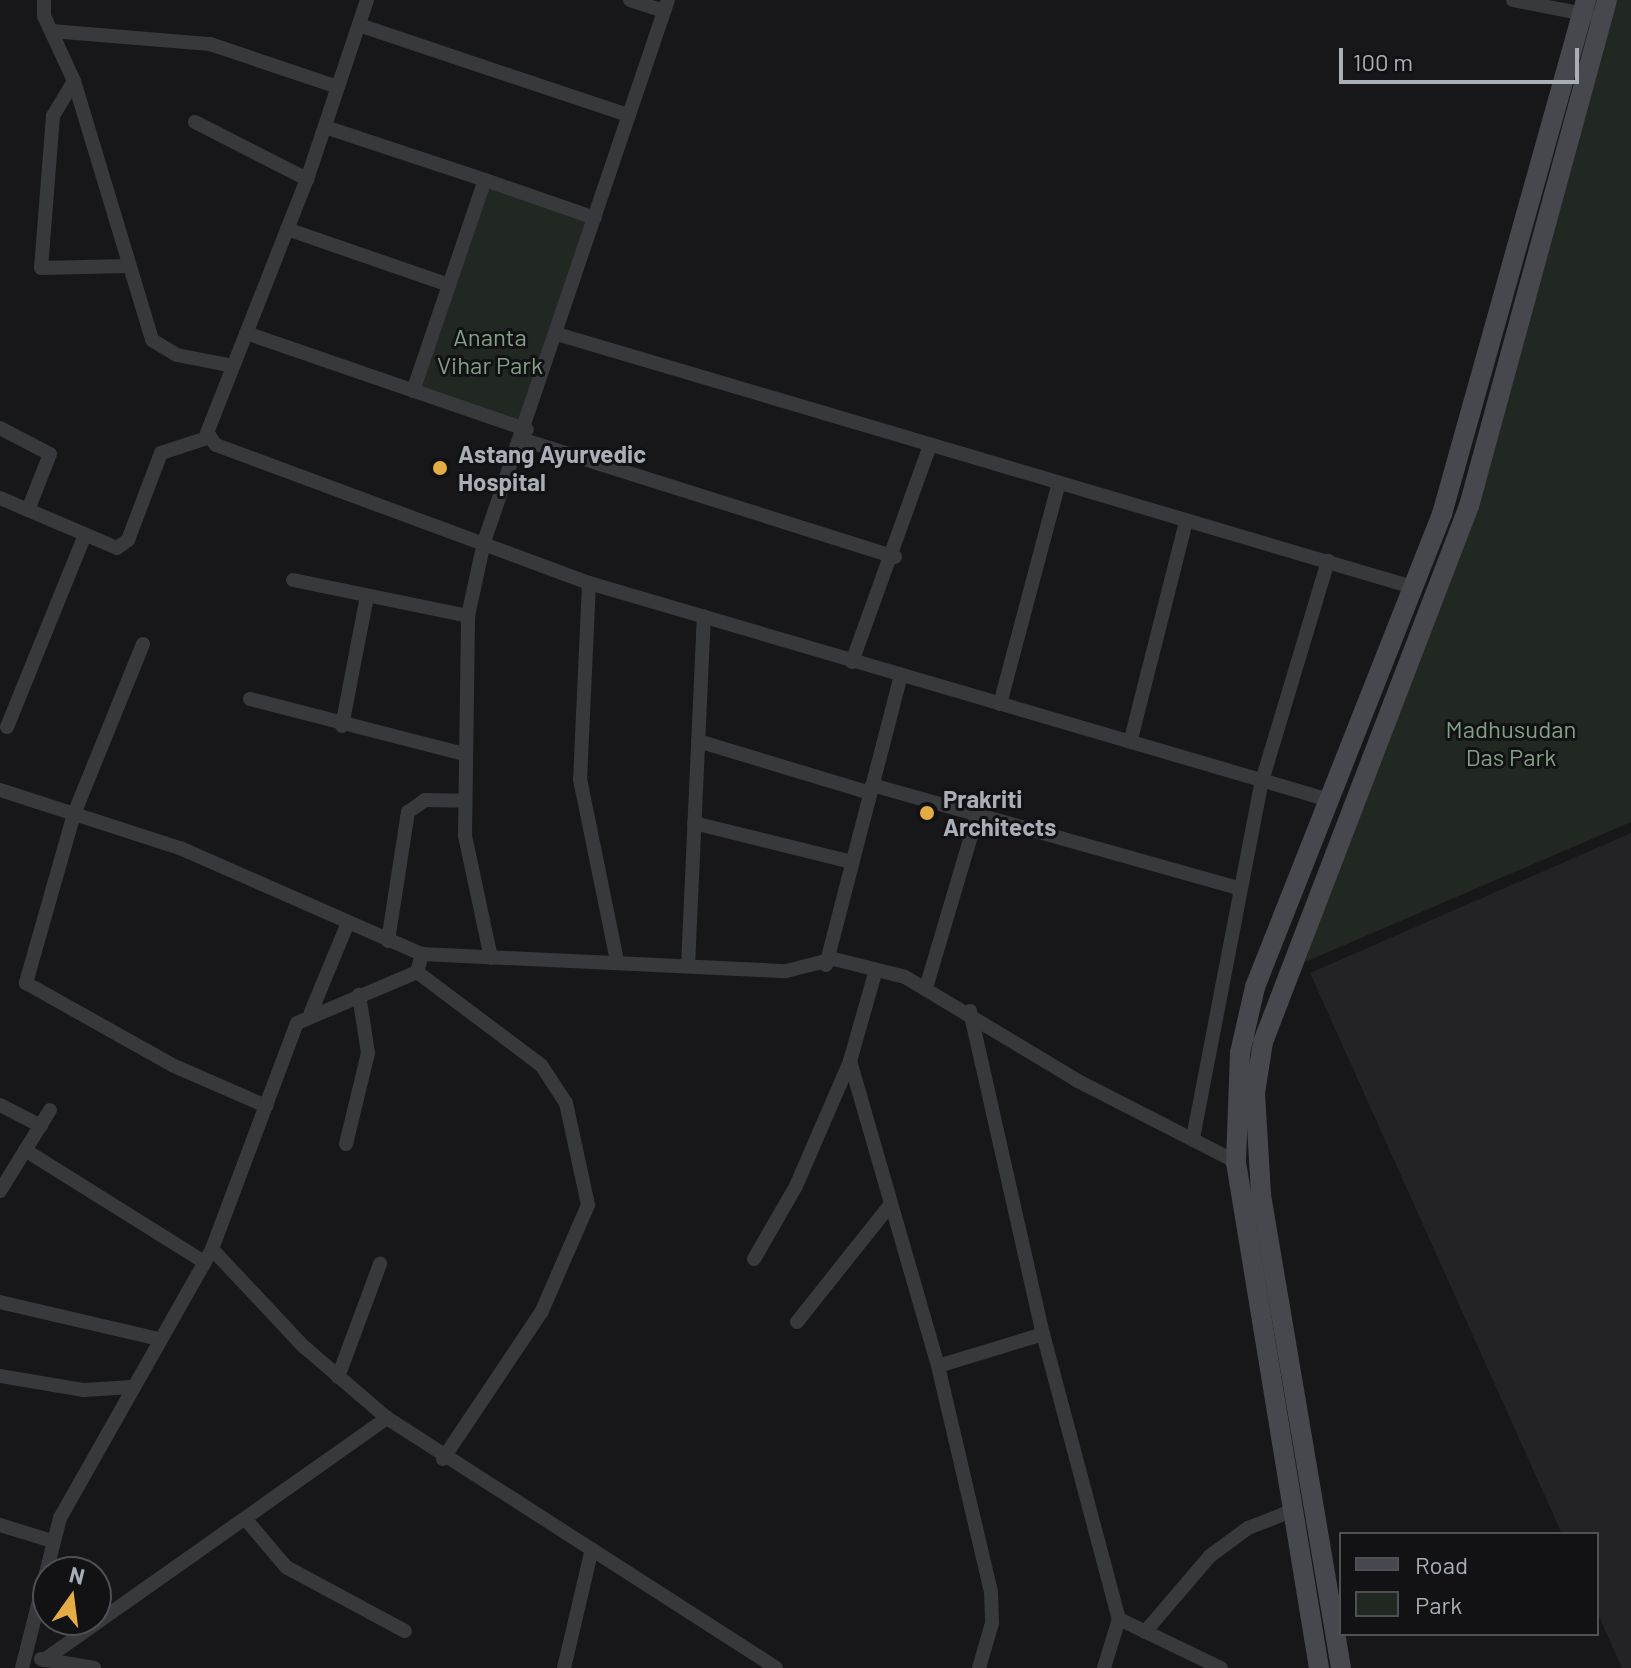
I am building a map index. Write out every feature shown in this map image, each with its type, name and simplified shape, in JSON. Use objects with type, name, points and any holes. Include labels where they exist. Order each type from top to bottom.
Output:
[{"type":"main road","points":[[1319,1668],[1289,1512],[1236,1162],[1240,1053],[1255,987],[1412,587],[1464,445],[1594,8]]},
{"type":"main road","points":[[1341,1668],[1261,1194],[1255,1093],[1263,1042],[1469,506],[1594,8]]},
{"type":"street","points":[[44,0],[51,31],[74,81],[126,266],[152,340],[177,355],[233,366]]},
{"type":"street","points":[[210,437],[233,366],[307,179],[367,0]]},
{"type":"street","points":[[491,958],[464,801],[468,616],[484,542],[525,435],[666,5],[630,0]]},
{"type":"street","points":[[1513,0],[1594,8]]},
{"type":"street","points":[[359,25],[628,115]]},
{"type":"street","points":[[51,31],[210,44],[338,87]]},
{"type":"street","points":[[74,81],[53,116],[41,268],[126,266]]},
{"type":"street","points":[[195,122],[307,179]]},
{"type":"street","points":[[325,127],[595,218]]},
{"type":"street","points":[[413,391],[485,180]]},
{"type":"street","points":[[287,229],[449,285]]},
{"type":"street","points":[[246,333],[413,391],[525,435],[895,557]]},
{"type":"street","points":[[557,334],[1412,587]]},
{"type":"street","points":[[0,428],[50,454],[28,510]]},
{"type":"street","points":[[0,498],[117,548],[128,540],[161,453],[210,437],[589,583],[852,662],[1131,739],[1329,800]]},
{"type":"street","points":[[852,662],[895,557],[930,445]]},
{"type":"street","points":[[1000,704],[1059,483]]},
{"type":"street","points":[[1131,739],[1186,521]]},
{"type":"street","points":[[7,727],[85,535]]},
{"type":"street","points":[[1193,1138],[1262,781],[1328,561]]},
{"type":"street","points":[[293,580],[468,616]]},
{"type":"street","points":[[589,583],[580,779],[617,961]]},
{"type":"street","points":[[342,726],[367,596]]},
{"type":"street","points":[[688,966],[704,616]]},
{"type":"street","points":[[143,644],[74,814],[26,983],[172,1065],[266,1106]]},
{"type":"street","points":[[826,965],[901,675]]},
{"type":"street","points":[[250,699],[342,726],[464,754]]},
{"type":"street","points":[[698,741],[871,789],[978,813],[1241,889]]},
{"type":"street","points":[[0,790],[180,848],[347,925],[422,954],[786,971],[826,965],[834,959],[876,970],[926,988],[970,1011],[1078,1081],[1236,1162]]},
{"type":"street","points":[[388,941],[408,812],[425,800],[464,801]]},
{"type":"street","points":[[926,988],[978,813]]},
{"type":"street","points":[[694,823],[852,862]]},
{"type":"street","points":[[311,1012],[347,925]]},
{"type":"street","points":[[417,972],[422,954]]},
{"type":"street","points":[[754,1259],[796,1186],[850,1061],[876,970]]},
{"type":"street","points":[[94,1668],[44,1660],[23,1662],[52,1541],[132,1387],[208,1255],[297,1023],[311,1012],[417,972]]},
{"type":"street","points":[[417,972],[541,1065],[566,1103],[588,1205],[542,1311],[443,1459]]},
{"type":"street","points":[[346,1144],[368,1053],[359,995]]},
{"type":"street","points":[[970,1011],[1043,1334],[1119,1619],[1104,1668]]},
{"type":"street","points":[[850,1061],[938,1366],[991,1592],[992,1623],[979,1668]]},
{"type":"street","points":[[0,1105],[41,1126]]},
{"type":"street","points":[[0,1191],[50,1110]]},
{"type":"street","points":[[25,1150],[208,1255],[338,1377],[443,1459],[592,1549],[776,1668]]},
{"type":"street","points":[[797,1322],[891,1204]]},
{"type":"street","points":[[338,1377],[380,1264]]},
{"type":"street","points":[[0,1302],[159,1339]]},
{"type":"street","points":[[938,1366],[1043,1334]]},
{"type":"street","points":[[0,1376],[72,1389],[132,1387]]},
{"type":"street","points":[[44,1660],[248,1522],[387,1418]]},
{"type":"street","points":[[1145,1632],[1210,1556],[1248,1528],[1289,1512]]},
{"type":"street","points":[[248,1522],[286,1567],[405,1631]]},
{"type":"street","points":[[0,1525],[52,1541]]},
{"type":"street","points":[[564,1668],[592,1549]]},
{"type":"street","points":[[1119,1619],[1221,1668]]},
{"type":"shaded area","points":[[1631,833],[1631,1668],[1622,1668],[1599,1616],[1599,1532],[1561,1532],[1310,973]]},
{"type":"green space","name":"Madhusudan Das Park","points":[[1608,0],[1631,0],[1631,822],[1305,962],[1513,343]]},
{"type":"green space","name":"Ananta Vihar Park","points":[[490,186],[592,220],[526,428],[415,390]]},
{"type":"place","name":"Astang Ayurvedic Hospital","points":[[440,468]]},
{"type":"place","name":"Prakriti Architects","points":[[927,813]]}]
